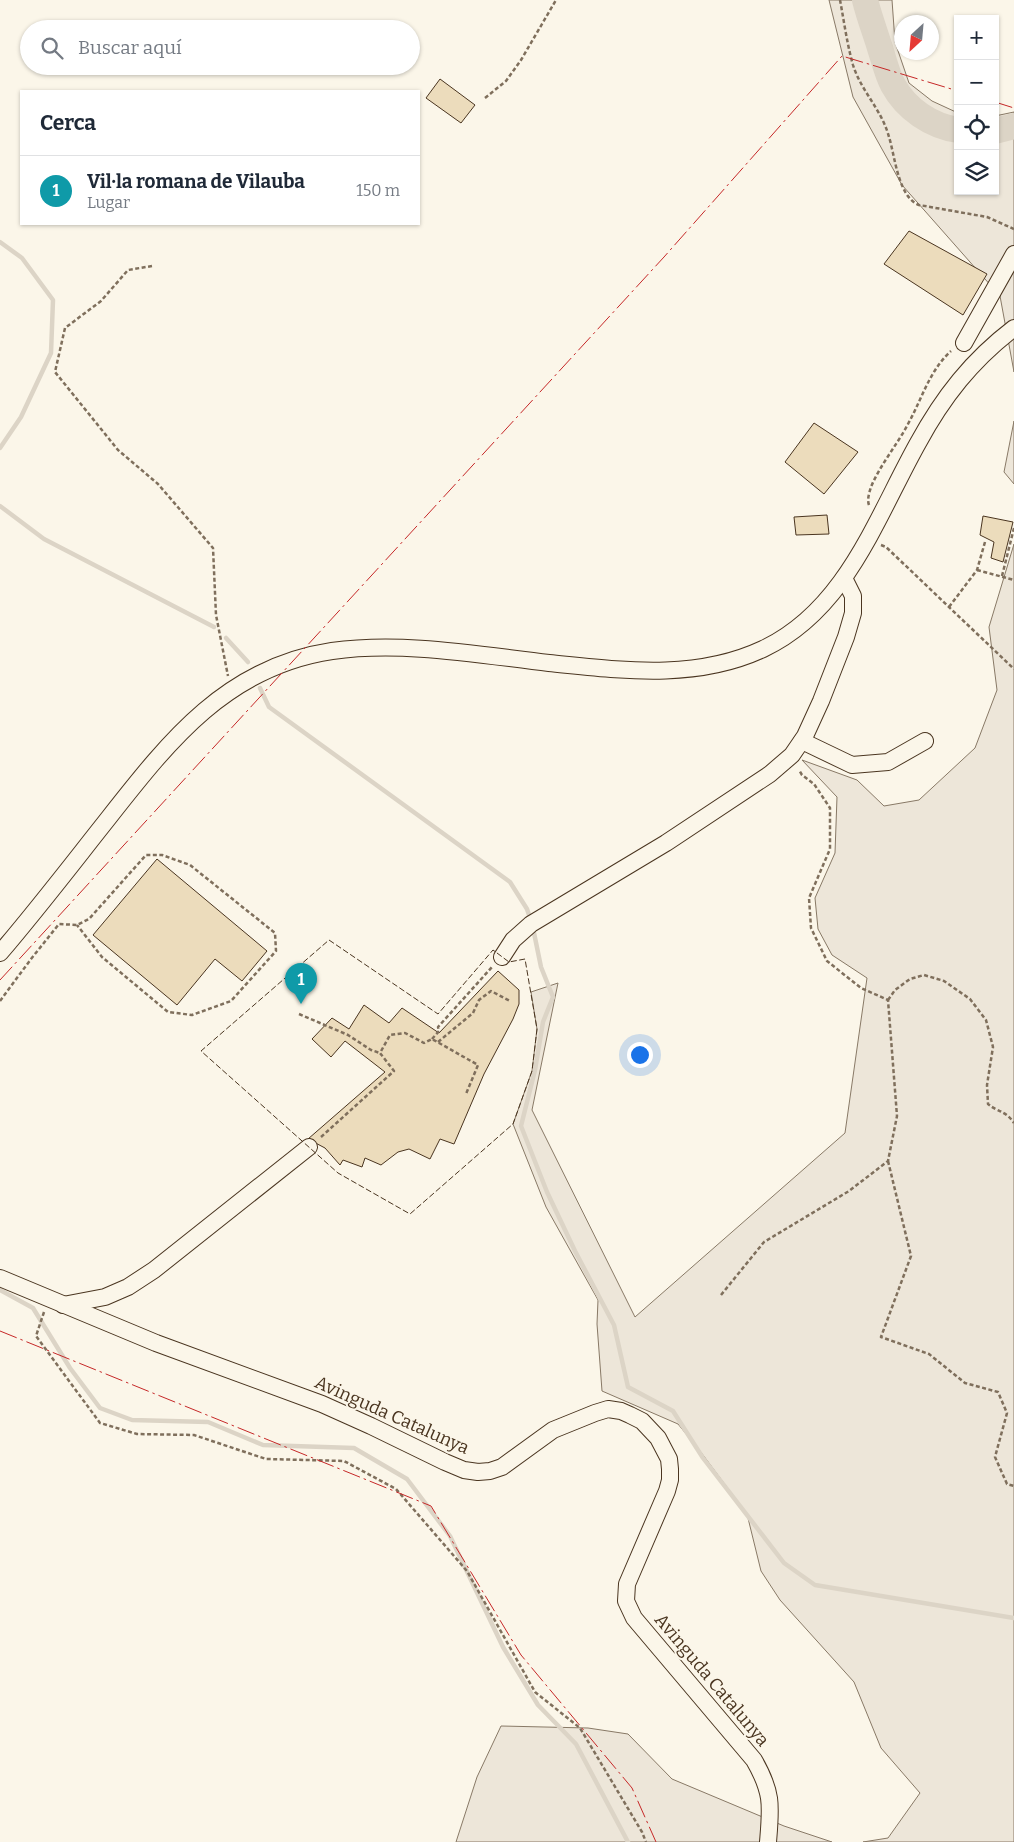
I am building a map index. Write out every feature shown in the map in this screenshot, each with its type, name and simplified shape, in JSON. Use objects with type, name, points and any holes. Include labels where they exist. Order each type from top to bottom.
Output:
[{"type":"street","points":[[964,342],[1014,254]]},
{"type":"street","points":[[0,953],[155,759],[195,717],[231,690],[266,671],[302,658],[332,651],[362,648],[393,648],[620,670],[668,672],[736,661],[766,648],[795,630],[824,604],[844,578],[869,538],[918,443],[961,377],[982,354],[1014,328]]},
{"type":"street","points":[[502,956],[513,940],[531,924],[666,843],[770,774],[792,755],[802,741],[835,670],[853,613],[853,596],[844,578]]},
{"type":"street","points":[[802,741],[852,764],[888,762],[925,741]]},
{"type":"street","points":[[55,1302],[105,1297],[128,1287],[154,1270],[309,1147]]},
{"type":"street","name":"Avinguda Catalunya","points":[[0,1278],[156,1343],[322,1404],[464,1470],[478,1472],[502,1467],[553,1430],[567,1423],[608,1409],[621,1411],[642,1421],[664,1448],[669,1459],[670,1480],[660,1509],[627,1584],[626,1600],[634,1618],[754,1760],[770,1795],[771,1817],[768,1842]]},
{"type":"path","points":[[485,98],[506,81],[521,60],[556,0]]},
{"type":"path","points":[[840,0],[853,64],[864,90],[880,114],[907,198],[919,205],[987,217],[1014,229]]},
{"type":"path","points":[[152,266],[128,270],[101,301],[65,328],[55,372],[118,450],[158,484],[213,548],[216,615],[231,690]]},
{"type":"path","points":[[879,518],[870,509],[867,501],[871,487],[909,423],[930,377],[950,352],[964,342]]},
{"type":"path","points":[[1002,576],[1014,528]]},
{"type":"path","points":[[869,538],[886,547],[1014,669]]},
{"type":"path","points":[[949,607],[977,570],[985,542]]},
{"type":"path","points":[[977,570],[1014,580]]},
{"type":"path","points":[[792,755],[802,775],[814,784],[830,808],[830,849],[809,898],[811,928],[827,961],[861,988],[888,1000]]},
{"type":"path","points":[[0,1001],[30,959],[60,924],[77,925],[89,919],[146,855],[162,855],[190,865],[275,933],[276,950],[231,1001],[192,1015],[168,1012],[102,957],[77,925]]},
{"type":"path","points":[[380,1053],[390,1034],[405,1033],[424,1043],[432,1039],[439,1031],[438,1027],[502,956]]},
{"type":"path","points":[[1014,1123],[1009,1115],[994,1109],[988,1104],[987,1085],[993,1046],[986,1020],[970,999],[944,981],[924,975],[910,978],[895,990],[888,1000],[897,1116],[888,1161],[911,1256],[881,1337],[929,1354],[965,1383],[998,1392],[1007,1413],[994,1457],[1007,1484],[1014,1486]]},
{"type":"path","points":[[437,1042],[473,1012],[479,1000],[491,991],[510,1001]]},
{"type":"path","points":[[299,1014],[348,1035],[370,1050],[380,1053],[394,1071],[309,1147]]},
{"type":"path","points":[[432,1039],[478,1065],[466,1094]]},
{"type":"path","points":[[721,1295],[764,1242],[849,1191],[888,1161]]},
{"type":"path","points":[[55,1302],[36,1336],[100,1423],[137,1434],[194,1435],[266,1459],[344,1461],[396,1489],[467,1571],[536,1692],[580,1728],[642,1832],[646,1842]]},
{"type":"shaded area","points":[[829,0],[892,0],[894,60],[901,60],[909,83],[932,101],[954,111],[954,195],[999,195],[999,115],[1014,112],[1014,372],[1000,296],[902,185],[853,97]]},
{"type":"shaded area","points":[[1014,421],[1014,484],[1004,472]]},
{"type":"shaded area","points":[[1014,544],[1014,1842],[863,1842],[888,1838],[920,1793],[881,1748],[854,1682],[780,1600],[761,1571],[747,1514],[700,1451],[678,1424],[602,1391],[597,1324],[598,1300],[546,1207],[513,1124],[532,1071],[537,1029],[531,992],[558,983],[532,1110],[635,1317],[845,1133],[867,978],[832,955],[818,929],[815,898],[835,853],[837,797],[802,760],[857,780],[884,806],[919,800],[975,748],[997,690],[989,627]]},
{"type":"shaded area","points":[[501,1726],[588,1728],[628,1734],[672,1779],[784,1826],[832,1842],[456,1842],[477,1777]]},
{"type":"building","points":[[440,79],[475,105],[461,123],[426,98]]},
{"type":"building","points":[[909,231],[987,274],[963,315],[884,264]]},
{"type":"building","points":[[814,423],[858,452],[824,494],[785,462]]},
{"type":"building","points":[[827,515],[829,534],[796,535],[794,517]]},
{"type":"building","points":[[983,516],[1013,522],[1003,562],[991,558],[994,542],[980,535]]},
{"type":"building","points":[[157,859],[267,951],[242,981],[215,959],[177,1005],[93,935]]},
{"type":"building","points":[[498,971],[519,990],[519,1004],[484,1074],[454,1144],[440,1139],[430,1159],[409,1149],[398,1152],[381,1165],[365,1158],[362,1167],[343,1160],[340,1165],[325,1148],[308,1139],[385,1072],[345,1041],[331,1057],[312,1039],[332,1018],[349,1029],[364,1005],[389,1023],[402,1008],[439,1033]]},
{"type":"waterway","points":[[865,0],[887,72],[898,94],[920,115],[938,125],[954,129]]},
{"type":"waterway","points":[[999,130],[1014,126]]},
{"type":"waterway","points":[[0,242],[22,258],[53,300],[51,353],[21,417],[0,448]]},
{"type":"waterway","points":[[0,506],[44,539],[214,627]]},
{"type":"waterway","points":[[226,638],[248,662]]},
{"type":"waterway","points":[[260,688],[269,707],[510,882],[527,909],[531,921]]},
{"type":"waterway","points":[[533,928],[541,967],[553,997],[543,1022],[535,1070],[521,1126],[547,1192],[575,1251],[614,1325],[628,1387],[673,1411],[703,1458],[784,1563],[815,1585],[1014,1618]]},
{"type":"waterway","points":[[0,1290],[33,1308],[70,1368],[100,1408],[132,1420],[208,1422],[263,1445],[354,1448],[407,1479],[450,1536],[503,1647],[538,1705],[576,1744],[628,1842]]},
{"type":"fence","points":[[329,940],[438,1014],[493,950],[509,962],[525,959],[537,1029],[532,1071],[513,1124],[410,1214],[338,1173],[201,1051],[329,940]]},
{"type":"power","points":[[0,980],[664,257],[842,56],[954,90]]},
{"type":"power","points":[[999,103],[1014,108]]},
{"type":"power","points":[[0,1331],[431,1506],[521,1655],[632,1788],[656,1842]]},
{"type":"place","name":"Vil·la romana de Vilauba","points":[[301,1004]]}]
